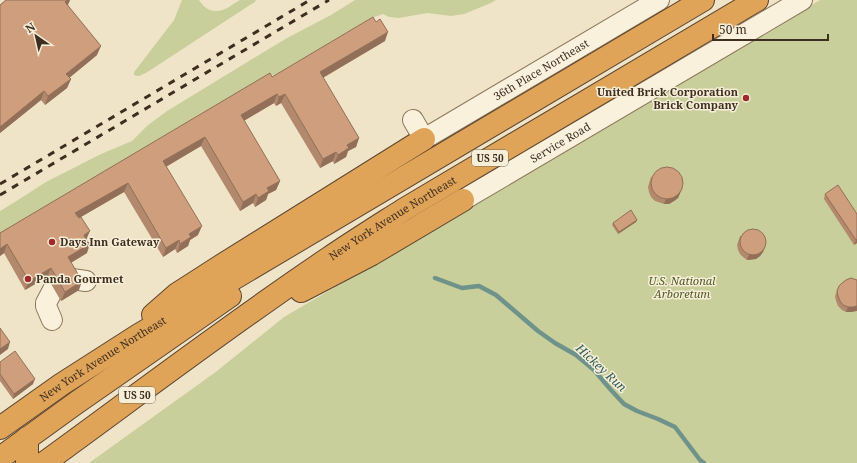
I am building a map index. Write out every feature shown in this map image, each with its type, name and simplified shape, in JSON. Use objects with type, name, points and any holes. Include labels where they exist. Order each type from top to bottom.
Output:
[{"type":"highway","name":"New York Avenue Northeast","points":[[0,428],[62,384],[137,336],[703,0]]},
{"type":"highway","name":"New York Avenue Northeast","points":[[44,463],[231,326],[330,257],[403,210],[757,0]]},
{"type":"highway","points":[[110,353],[177,294],[424,139]]},
{"type":"highway","points":[[231,326],[372,254],[463,200]]},
{"type":"highway","points":[[0,458],[121,371],[221,302],[338,217]]},
{"type":"highway","points":[[27,438],[27,463]]},
{"type":"street","name":"36th Place Northeast","points":[[424,139],[659,0]]},
{"type":"street","name":"Service Road","points":[[463,200],[802,0]]},
{"type":"street","points":[[413,120],[424,139]]},
{"type":"street","points":[[52,320],[46,303],[54,288]]},
{"type":"green space","points":[[182,0],[199,0],[208,9],[212,11],[220,11],[240,0],[256,0],[149,71],[140,76],[134,75],[134,72],[174,20]]},
{"type":"green space","points":[[355,0],[496,0],[464,14],[451,16],[427,13],[399,18],[389,17],[383,14],[372,18],[278,74],[265,77],[163,139],[76,188],[0,234],[0,211],[46,182],[101,154],[132,141],[148,125],[167,111],[287,38],[331,15]]},
{"type":"green space","name":"U.S. National Arboretum","points":[[820,0],[857,0],[857,463],[89,463],[217,371],[284,317]]},
{"type":"building","points":[[6,0],[67,0],[65,2],[101,46],[66,74],[71,79],[48,96],[44,91],[0,127],[0,5]]},
{"type":"building","points":[[373,17],[376,22],[380,19],[388,32],[320,72],[359,138],[347,145],[349,148],[338,155],[336,152],[323,159],[285,94],[279,97],[277,94],[241,115],[280,181],[267,188],[269,191],[258,198],[256,194],[243,202],[205,137],[163,161],[202,226],[189,234],[191,237],[180,244],[179,240],[166,248],[128,183],[75,213],[79,218],[81,217],[90,231],[84,235],[90,244],[68,257],[82,281],[65,292],[51,268],[29,281],[7,244],[0,249],[0,233],[270,73],[272,77]]},
{"type":"building","points":[[664,167],[670,167],[680,174],[683,183],[682,189],[676,196],[670,199],[664,199],[654,192],[651,186],[651,180],[658,170]]},
{"type":"building","points":[[838,185],[857,214],[856,240],[825,194]]},
{"type":"building","points":[[631,210],[637,220],[619,232],[613,223]]},
{"type":"building","points":[[753,229],[762,233],[766,242],[762,251],[753,255],[744,251],[740,242],[744,233]]},
{"type":"building","points":[[698,278],[705,279],[704,283],[697,282]]},
{"type":"building","points":[[851,278],[857,280],[857,306],[848,307],[843,305],[840,301],[837,291],[842,283]]},
{"type":"building","points":[[0,328],[10,342],[0,349]]},
{"type":"building","points":[[15,351],[35,379],[14,394],[0,374],[0,362]]},
{"type":"waterway","name":"Hickey Run","points":[[435,278],[462,288],[479,286],[496,295],[538,331],[576,355],[594,370],[624,404],[675,427],[700,460],[704,463]]},
{"type":"railway","points":[[0,184],[310,0]]},
{"type":"railway","points":[[0,195],[329,0]]},
{"type":"place","name":"United Brick Corporation Brick Company","points":[[746,98]]},
{"type":"place","name":"Days Inn Gateway","points":[[52,242]]},
{"type":"place","name":"Panda Gourmet","points":[[28,279]]}]
